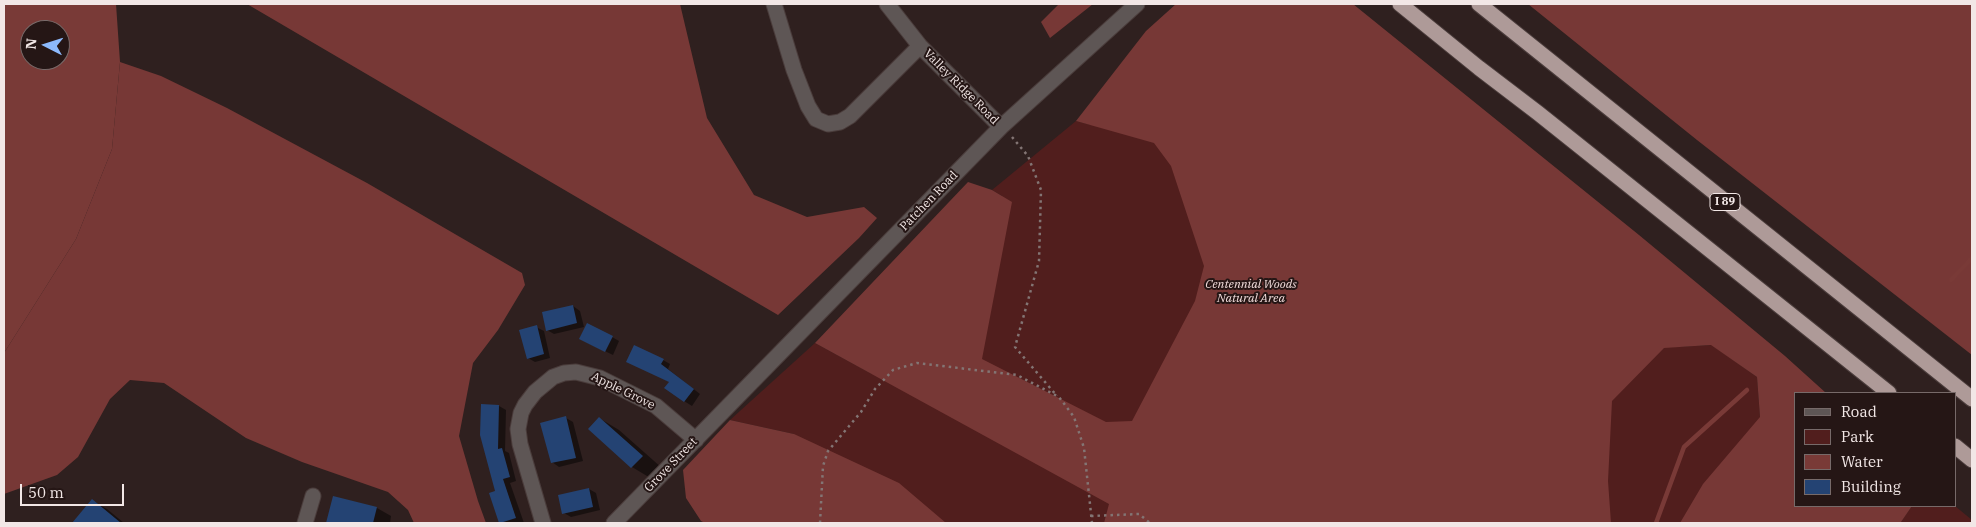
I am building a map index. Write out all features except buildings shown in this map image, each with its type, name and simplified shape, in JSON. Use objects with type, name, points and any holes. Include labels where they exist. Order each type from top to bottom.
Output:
[{"type":"highway","points":[[1400,4],[1888,392]]},
{"type":"highway","name":"I 89","points":[[1479,4],[1972,399]]},
{"type":"highway","points":[[1956,447],[1972,460]]},
{"type":"street","name":"Valley Ridge Road","points":[[774,4],[792,63],[808,106],[816,119],[828,124],[840,122],[850,116],[920,46]]},
{"type":"street","name":"Valley Ridge Road","points":[[887,4],[920,46],[1001,127]]},
{"type":"street","name":"Patchen Road","points":[[728,407],[1001,127],[1137,4]]},
{"type":"street","name":"Apple Grove","points":[[543,523],[520,444],[518,429],[521,413],[525,405],[535,392],[553,377],[564,373],[576,372],[600,378],[656,406],[696,440]]},
{"type":"street","name":"Grove Street","points":[[614,523],[728,407]]},
{"type":"street","points":[[305,523],[313,496]]},
{"type":"path","points":[[1001,127],[1028,156],[1041,190],[1039,261],[1015,347],[1040,374],[1074,417],[1084,448],[1092,523]]},
{"type":"path","points":[[820,523],[823,466],[828,451],[861,412],[875,389],[893,370],[917,362],[1017,375],[1059,397]]},
{"type":"path","points":[[1091,516],[1139,514],[1150,523]]},
{"type":"green space","points":[[247,4],[680,4],[707,118],[754,195],[807,217],[864,207],[877,218],[859,238],[778,315]]},
{"type":"green space","points":[[1059,4],[1093,4],[1050,38],[1041,22]]},
{"type":"green space","name":"Centennial Woods Natural Area","points":[[1176,4],[1353,4],[1639,235],[1785,356],[1825,392],[1794,392],[1794,507],[1911,507],[1900,523],[1680,523],[1703,484],[1760,417],[1757,377],[1711,345],[1664,348],[1612,401],[1608,481],[1611,523],[1104,523],[1109,504],[815,343],[968,182],[992,190],[1012,202],[982,359],[1106,422],[1132,421],[1195,301],[1204,266],[1171,166],[1154,143],[1076,121],[1146,31]]},
{"type":"green space","name":"Centennial Woods Natural Area","points":[[1238,4],[1677,347],[1712,345],[1757,377],[1760,417],[1794,507],[1888,523],[818,523],[794,434],[730,420],[815,343],[872,374],[1002,196],[992,190],[1076,121],[1091,125]]},
{"type":"green space","points":[[1528,4],[1972,4],[1972,355],[1697,140]]},
{"type":"green space","points":[[120,62],[161,76],[227,108],[367,183],[522,273],[525,285],[498,330],[473,363],[459,436],[486,523],[414,523],[408,510],[388,492],[302,462],[246,438],[164,383],[130,380],[110,399],[78,457],[57,475],[4,494],[4,353],[76,239],[112,149]]},
{"type":"green space","points":[[730,420],[794,434],[899,483],[946,523],[705,523],[701,521],[686,498],[683,470]]},
{"type":"green space","points":[[1911,507],[1956,507],[1972,520],[1972,523],[1900,523]]},
{"type":"water","points":[[4,4],[116,4],[120,62],[112,149],[76,239],[4,353]]},
{"type":"waterway","points":[[1951,280],[1972,258]]},
{"type":"waterway","points":[[1656,523],[1684,447],[1747,390]]}]
